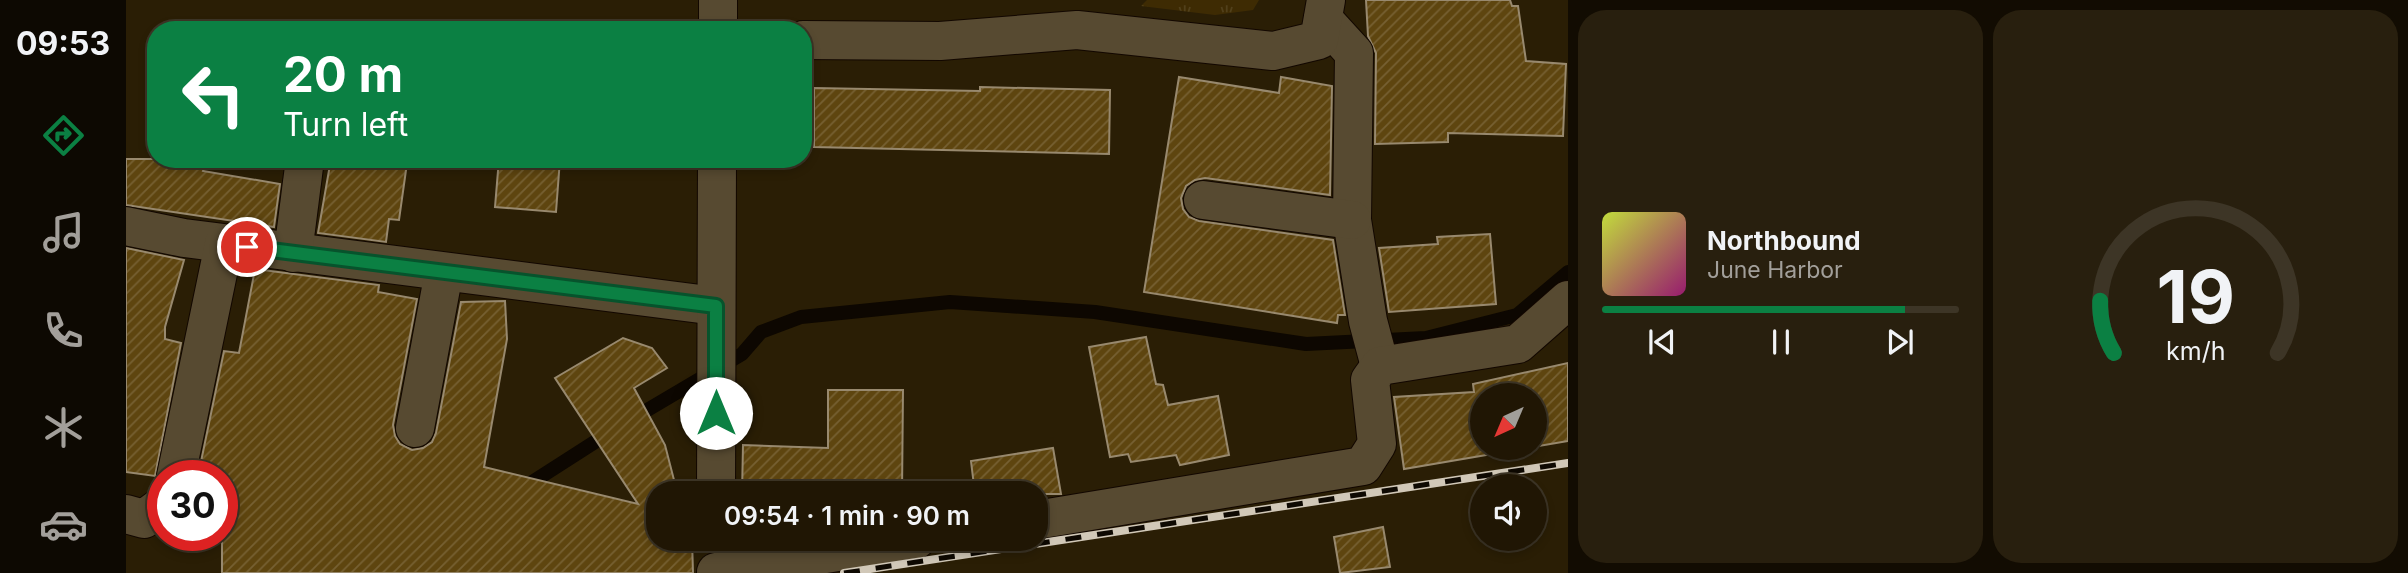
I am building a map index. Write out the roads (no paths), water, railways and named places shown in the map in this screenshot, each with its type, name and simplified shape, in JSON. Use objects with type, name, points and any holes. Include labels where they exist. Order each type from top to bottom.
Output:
[{"type":"street","points":[[718,0],[718,21]]},
{"type":"street","points":[[812,40],[940,41],[1077,30],[1273,51],[1319,40],[1324,10]]},
{"type":"street","points":[[1324,10],[1354,53],[1352,220],[1368,321],[1380,366]]},
{"type":"street","points":[[293,253],[304,168]]},
{"type":"street","points":[[716,481],[717,168]]},
{"type":"street","points":[[1203,200],[1352,220]]},
{"type":"street","points":[[126,226],[224,244],[716,306]]},
{"type":"street","points":[[179,460],[224,244]]},
{"type":"street","points":[[415,428],[444,272]]},
{"type":"street","points":[[1048,518],[1363,466],[1377,444],[1370,380],[1380,366],[1518,344],[1568,300]]},
{"type":"street","points":[[126,514],[144,519],[147,517]]},
{"type":"street","points":[[716,561],[807,551]]},
{"type":"waterway","points":[[632,419],[742,354],[761,332],[801,317],[950,302],[1095,312],[1306,344],[1426,338],[1517,315],[1568,272]]},
{"type":"waterway","points":[[520,490],[612,431]]},
{"type":"railway","points":[[844,573],[1568,463]]}]
